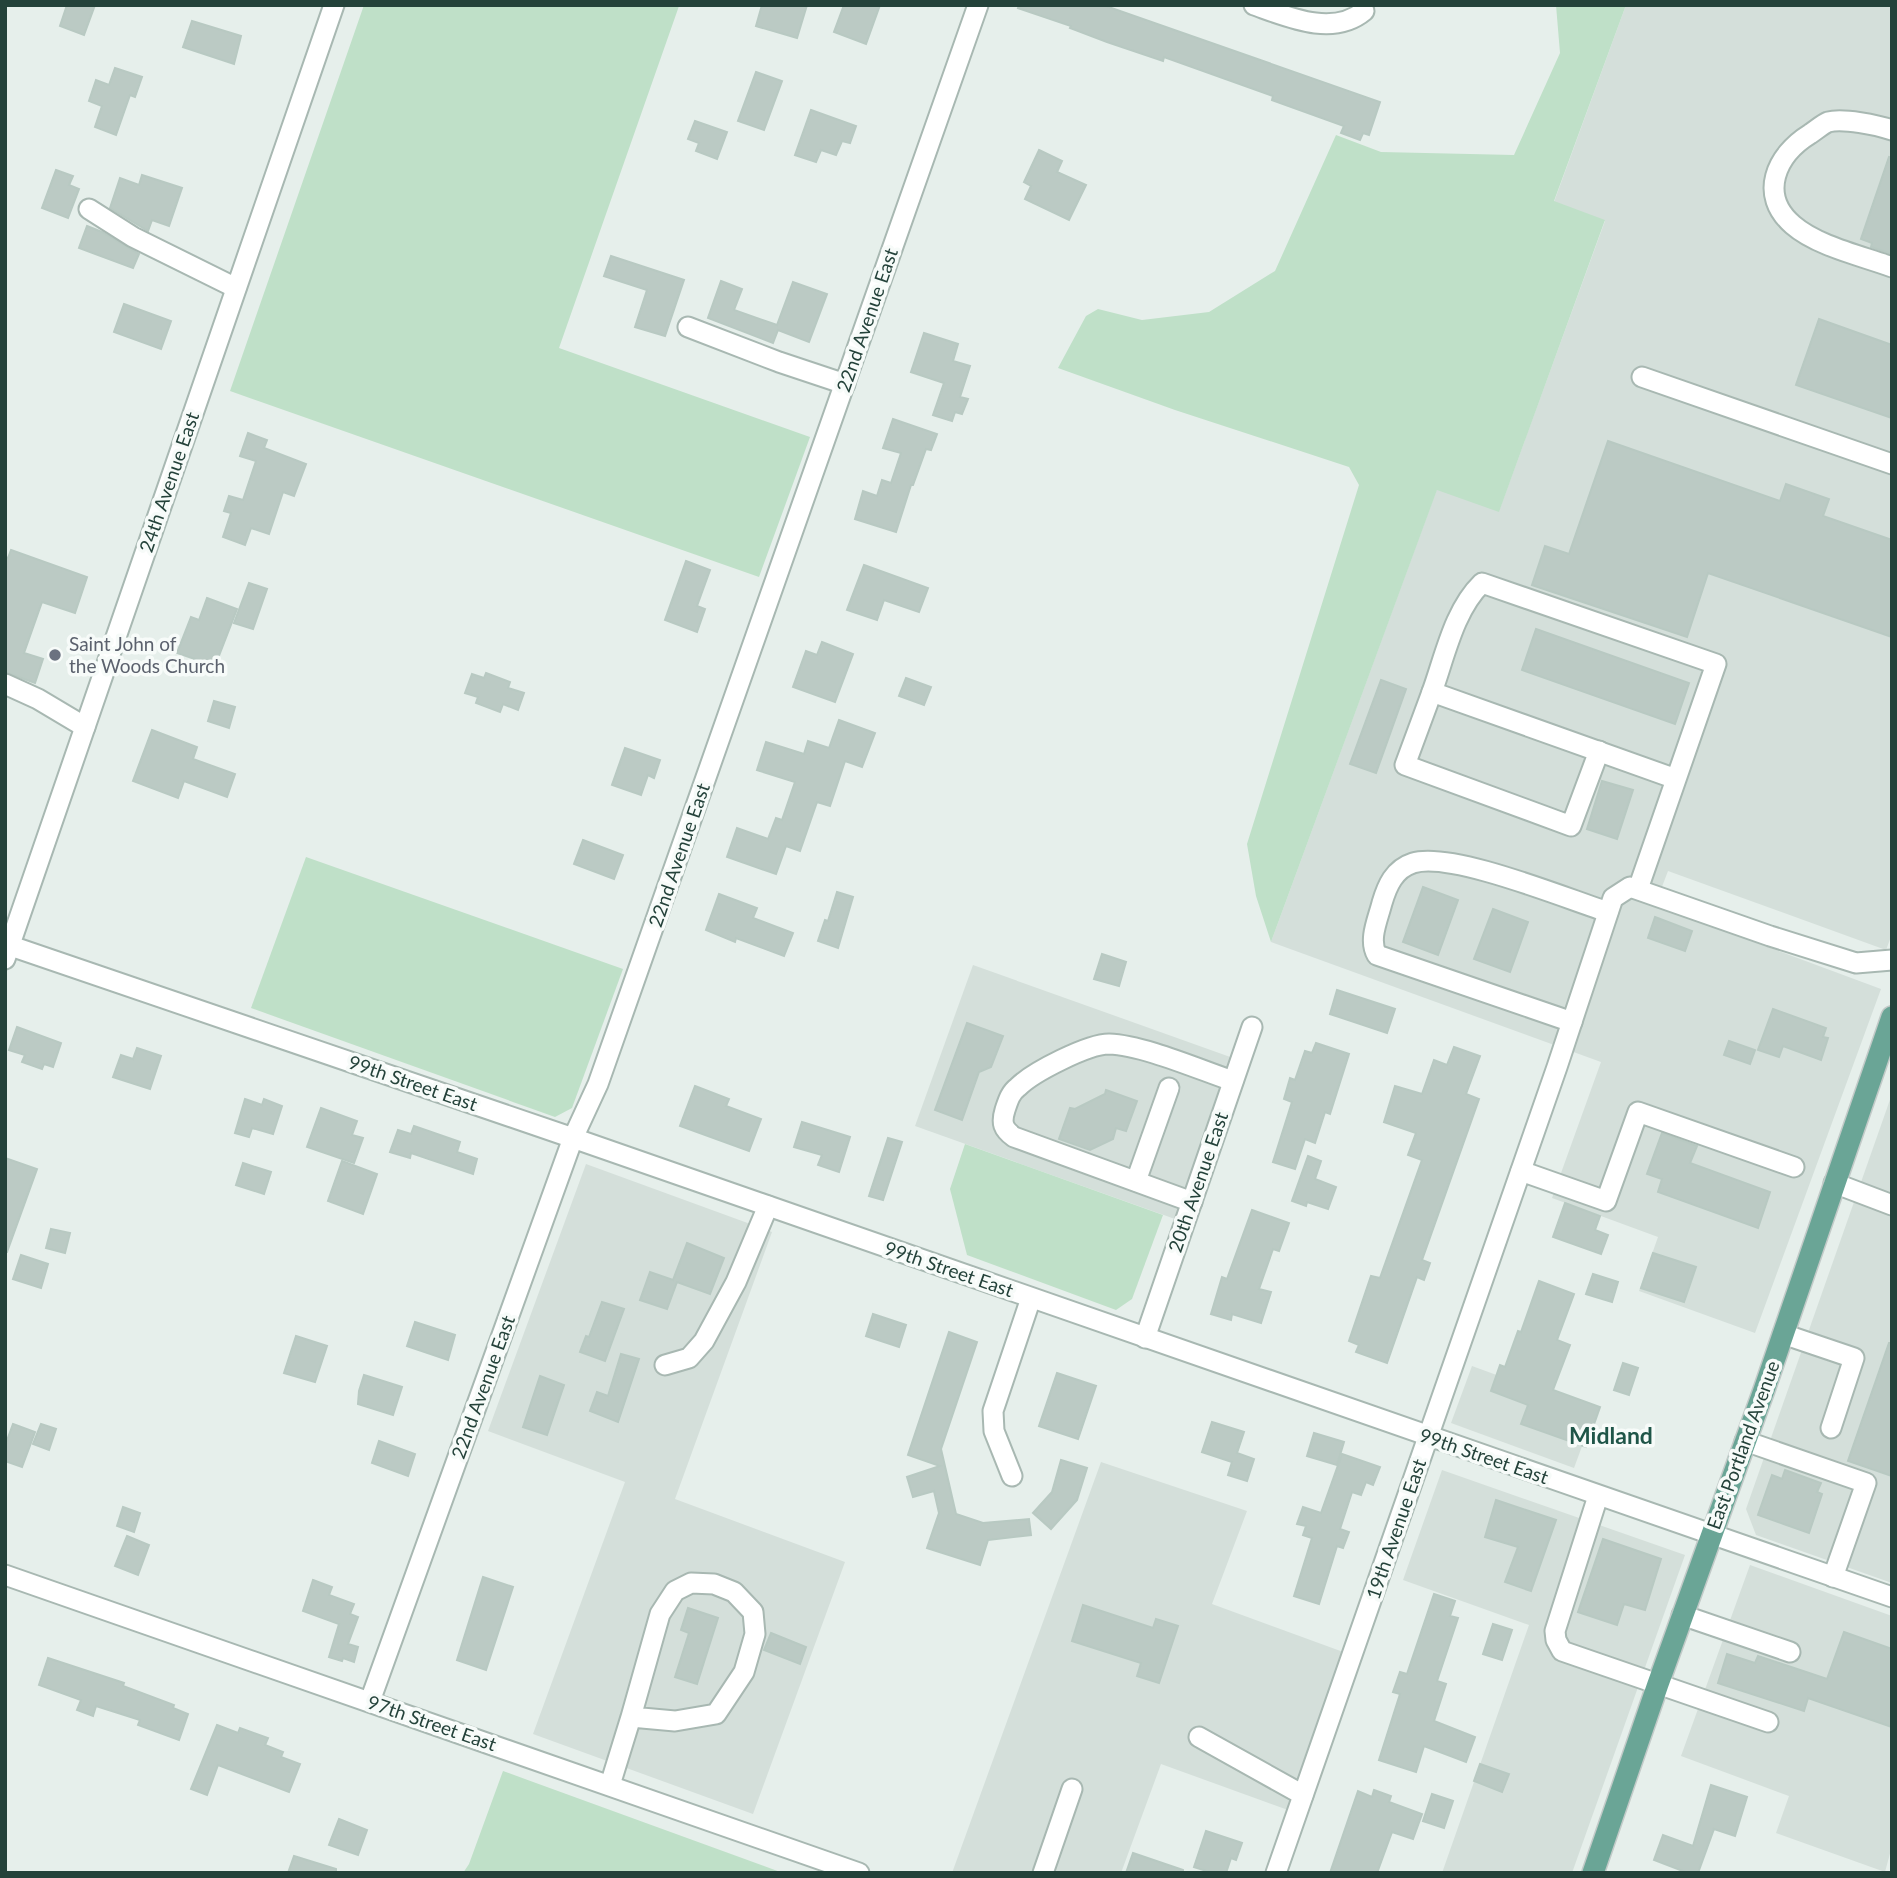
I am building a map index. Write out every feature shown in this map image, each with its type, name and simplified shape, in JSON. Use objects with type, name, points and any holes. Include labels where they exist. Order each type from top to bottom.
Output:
[{"type":"main road","name":"East Portland Avenue","points":[[1593,1873],[1892,1017]]},
{"type":"street","name":"24th Avenue East","points":[[7,949],[334,5]]},
{"type":"street","name":"22nd Avenue East","points":[[370,1701],[573,1138],[598,1084],[978,5]]},
{"type":"street","points":[[1254,5],[1295,20],[1321,23],[1349,22],[1364,11]]},
{"type":"street","points":[[1882,127],[1828,122],[1801,140],[1783,157],[1774,183],[1775,203],[1793,225],[1813,238],[1892,267]]},
{"type":"street","points":[[89,208],[133,237],[236,288]]},
{"type":"street","points":[[688,327],[845,384]]},
{"type":"street","points":[[1642,377],[1892,464]]},
{"type":"street","points":[[1599,751],[1571,826],[1405,765],[1465,604],[1482,583],[1716,664],[1638,889]]},
{"type":"street","points":[[6,689],[38,699],[85,727]]},
{"type":"street","points":[[1432,692],[1676,779]]},
{"type":"street","points":[[1572,1022],[1377,955],[1372,942],[1391,879],[1413,863],[1433,860],[1461,864],[1608,912],[1614,898],[1630,887],[1770,936],[1856,962],[1892,960]]},
{"type":"street","name":"19th Avenue East","points":[[1276,1873],[1557,1067],[1608,912]]},
{"type":"street","name":"99th Street East","points":[[7,949],[573,1138],[1892,1597]]},
{"type":"street","name":"20th Avenue East","points":[[1145,1338],[1252,1027]]},
{"type":"street","points":[[1192,1202],[1014,1137],[1005,1130],[1002,1120],[1012,1094],[1031,1077],[1085,1049],[1110,1044],[1137,1049],[1233,1081]]},
{"type":"street","points":[[1136,1181],[1169,1088]]},
{"type":"street","points":[[1521,1171],[1606,1201],[1639,1112],[1794,1167]]},
{"type":"street","points":[[1834,1183],[1892,1205]]},
{"type":"street","points":[[665,1365],[689,1357],[704,1341],[736,1282],[768,1206]]},
{"type":"street","points":[[1012,1476],[994,1431],[993,1411],[1031,1298]]},
{"type":"street","points":[[1783,1334],[1854,1357],[1831,1428]]},
{"type":"street","points":[[1745,1441],[1866,1483],[1833,1577]]},
{"type":"street","points":[[1598,1496],[1555,1631],[1562,1651],[1768,1723]]},
{"type":"street","name":"97th Street East","points":[[5,1574],[859,1873]]},
{"type":"street","points":[[610,1785],[660,1614],[675,1591],[691,1583],[714,1584],[734,1592],[753,1612],[755,1634],[744,1672],[716,1714],[675,1721],[631,1717]]},
{"type":"street","points":[[1682,1615],[1790,1653]]},
{"type":"street","points":[[1199,1737],[1303,1795]]},
{"type":"street","points":[[1043,1873],[1072,1789]]},
{"type":"shaded area","points":[[1626,5],[1892,5],[1892,934],[1886,950],[1668,871],[1655,905],[1881,989],[1755,1333],[1639,1291],[1658,1237],[1552,1198],[1601,1062],[1271,942],[1437,489],[1499,511],[1605,221],[1554,202]]},
{"type":"shaded area","points":[[973,965],[1233,1058],[1175,1219],[915,1126]]},
{"type":"shaded area","points":[[1892,1094],[1892,1583],[1756,1535],[1746,1509]]},
{"type":"shaded area","points":[[586,1164],[772,1232],[675,1499],[845,1562],[753,1814],[533,1734],[625,1482],[488,1431]]},
{"type":"shaded area","points":[[1472,1366],[1595,1411],[1574,1468],[1451,1423]]},
{"type":"shaded area","points":[[1101,1462],[1247,1511],[1212,1604],[1346,1653],[1288,1810],[1161,1764],[1121,1873],[952,1873]]},
{"type":"shaded area","points":[[1442,1470],[1685,1555],[1572,1873],[1442,1873],[1529,1625],[1403,1580]]},
{"type":"shaded area","points":[[1750,1565],[1892,1616],[1892,1846],[1885,1872],[1776,1833],[1789,1796],[1681,1756]]},
{"type":"green space","points":[[364,5],[679,6],[559,348],[810,437],[759,577],[230,391]]},
{"type":"green space","points":[[1556,5],[1626,5],[1554,201],[1605,220],[1499,512],[1437,490],[1271,942],[1256,896],[1247,844],[1359,485],[1349,467],[1058,368],[1086,316],[1098,309],[1142,320],[1209,312],[1275,271],[1336,135],[1381,152],[1514,155],[1560,53]]},
{"type":"green space","points":[[306,857],[623,969],[572,1108],[555,1117],[251,1008]]},
{"type":"green space","points":[[965,1144],[1163,1215],[1132,1299],[1116,1310],[967,1255],[950,1189]]},
{"type":"green space","points":[[503,1771],[783,1873],[463,1873],[469,1864]]},
{"type":"building","points":[[67,5],[95,5],[84,35],[60,26]]},
{"type":"building","points":[[762,5],[807,5],[797,38],[756,26]]},
{"type":"building","points":[[844,5],[880,5],[866,44],[834,32]]},
{"type":"building","points":[[1019,5],[1103,5],[1380,102],[1369,135],[1363,133],[1360,140],[1341,133],[1344,126],[1272,100],[1273,96],[1164,57],[1163,61],[1107,42],[1018,8]]},
{"type":"building","points":[[192,21],[241,36],[234,64],[183,47]]},
{"type":"building","points":[[115,68],[142,77],[135,97],[130,95],[116,135],[95,127],[102,106],[89,101],[96,80],[109,85]]},
{"type":"building","points":[[756,72],[782,81],[764,130],[738,121]]},
{"type":"building","points":[[811,110],[856,126],[850,143],[842,141],[836,155],[821,150],[816,162],[795,155]]},
{"type":"building","points":[[695,121],[727,132],[717,159],[696,151],[699,143],[688,139]]},
{"type":"building","points":[[1039,150],[1062,161],[1057,172],[1086,185],[1069,220],[1025,199],[1031,186],[1024,182]]},
{"type":"building","points":[[1889,157],[1892,158],[1892,254],[1871,247],[1872,243],[1861,239]]},
{"type":"building","points":[[56,170],[73,176],[69,185],[79,189],[68,218],[42,208]]},
{"type":"building","points":[[142,175],[182,188],[169,226],[152,220],[148,231],[110,208],[120,178],[139,185]]},
{"type":"building","points":[[87,226],[139,254],[133,268],[79,248]]},
{"type":"building","points":[[611,256],[684,280],[665,336],[635,327],[647,290],[604,276]]},
{"type":"building","points":[[721,281],[742,289],[734,310],[777,325],[793,282],[827,294],[809,342],[778,330],[773,343],[708,318]]},
{"type":"building","points":[[124,304],[171,321],[161,349],[114,332]]},
{"type":"building","points":[[1819,319],[1892,345],[1892,418],[1796,385]]},
{"type":"building","points":[[924,333],[958,344],[953,361],[970,366],[960,397],[968,399],[962,414],[955,412],[952,421],[933,415],[944,383],[911,372]]},
{"type":"building","points":[[893,419],[937,434],[931,450],[926,449],[896,532],[855,519],[863,491],[877,496],[882,480],[891,483],[901,453],[883,448]]},
{"type":"building","points":[[248,433],[267,440],[264,448],[306,464],[294,496],[283,492],[269,534],[251,528],[245,545],[223,537],[231,513],[224,511],[229,496],[243,500],[256,461],[240,456]]},
{"type":"building","points":[[1608,441],[1780,501],[1786,484],[1829,499],[1823,516],[1892,540],[1892,637],[1708,573],[1687,637],[1532,585],[1545,546],[1569,554]]},
{"type":"building","points":[[11,550],[87,577],[75,613],[42,602],[24,653],[43,659],[35,683],[5,672],[5,557],[8,558]]},
{"type":"building","points":[[686,561],[710,570],[697,606],[705,609],[697,632],[665,620]]},
{"type":"building","points":[[864,565],[928,588],[919,612],[884,600],[877,620],[847,610]]},
{"type":"building","points":[[249,583],[267,589],[253,629],[234,623]]},
{"type":"building","points":[[207,598],[237,609],[215,666],[177,653],[191,617],[199,620]]},
{"type":"building","points":[[1536,629],[1689,683],[1675,724],[1522,670]]},
{"type":"building","points":[[822,642],[853,654],[835,702],[793,687],[806,651],[817,655]]},
{"type":"building","points":[[486,673],[510,682],[508,688],[524,693],[518,710],[503,704],[500,712],[476,703],[478,697],[465,693],[472,674],[484,678]]},
{"type":"building","points":[[906,678],[931,687],[924,705],[899,696]]},
{"type":"building","points":[[1381,680],[1406,689],[1376,773],[1350,764]]},
{"type":"building","points":[[214,701],[235,707],[229,728],[208,721]]},
{"type":"building","points":[[839,720],[875,733],[862,767],[845,761],[830,806],[817,802],[800,851],[786,846],[776,874],[727,857],[737,828],[768,839],[776,818],[782,820],[795,782],[757,770],[766,742],[804,754],[808,741],[829,748]]},
{"type":"building","points":[[152,730],[197,747],[193,759],[235,774],[227,797],[184,781],[178,798],[133,781]]},
{"type":"building","points":[[625,748],[660,760],[654,778],[648,775],[641,795],[612,785]]},
{"type":"building","points":[[1602,781],[1633,790],[1617,839],[1587,829]]},
{"type":"building","points":[[583,840],[623,855],[614,879],[574,864]]},
{"type":"building","points":[[1423,887],[1458,900],[1438,955],[1403,942]]},
{"type":"building","points":[[837,892],[853,897],[838,948],[818,941]]},
{"type":"building","points":[[719,894],[757,908],[753,918],[793,933],[784,956],[736,938],[735,942],[706,930]]},
{"type":"building","points":[[1493,909],[1528,922],[1510,972],[1474,959]]},
{"type":"building","points":[[1655,917],[1692,931],[1685,951],[1648,938]]},
{"type":"building","points":[[1102,954],[1126,962],[1119,986],[1094,979]]},
{"type":"building","points":[[1337,990],[1395,1009],[1387,1033],[1330,1014]]},
{"type":"building","points":[[1773,1009],[1826,1028],[1823,1037],[1828,1038],[1821,1060],[1783,1046],[1779,1057],[1758,1050]]},
{"type":"building","points":[[967,1023],[1003,1036],[991,1067],[979,1072],[962,1120],[935,1110]]},
{"type":"building","points":[[17,1027],[61,1043],[53,1067],[44,1064],[42,1069],[22,1062],[25,1055],[9,1050]]},
{"type":"building","points":[[1729,1041],[1755,1050],[1750,1064],[1724,1055]]},
{"type":"building","points":[[1316,1043],[1349,1054],[1330,1114],[1325,1112],[1315,1143],[1305,1139],[1295,1169],[1273,1162],[1292,1102],[1284,1099],[1290,1078],[1295,1080],[1305,1051],[1312,1053]]},
{"type":"building","points":[[1454,1047],[1480,1056],[1466,1094],[1479,1099],[1422,1260],[1430,1263],[1424,1280],[1417,1277],[1387,1363],[1356,1352],[1359,1345],[1349,1341],[1371,1276],[1380,1278],[1422,1160],[1408,1155],[1416,1133],[1384,1122],[1395,1086],[1422,1094],[1434,1060],[1447,1065]]},
{"type":"building","points":[[137,1048],[161,1056],[150,1089],[113,1077],[121,1055],[133,1059]]},
{"type":"building","points":[[695,1086],[729,1099],[726,1106],[761,1119],[749,1151],[680,1126]]},
{"type":"building","points":[[1106,1090],[1137,1101],[1126,1131],[1116,1128],[1113,1139],[1090,1150],[1059,1139],[1070,1108],[1075,1109],[1105,1094]]},
{"type":"building","points":[[245,1099],[262,1105],[264,1099],[282,1106],[273,1134],[252,1128],[249,1137],[235,1133]]},
{"type":"building","points":[[321,1108],[357,1121],[352,1135],[363,1138],[354,1163],[307,1147]]},
{"type":"building","points":[[802,1122],[850,1137],[839,1172],[818,1165],[822,1155],[794,1147]]},
{"type":"building","points":[[414,1126],[460,1142],[457,1152],[477,1159],[473,1174],[411,1153],[410,1158],[390,1152],[398,1130],[411,1134]]},
{"type":"building","points":[[1662,1133],[1697,1146],[1690,1163],[1770,1192],[1758,1228],[1658,1192],[1662,1179],[1647,1174]]},
{"type":"building","points":[[888,1138],[902,1142],[883,1200],[869,1196]]},
{"type":"building","points":[[1308,1156],[1321,1161],[1315,1179],[1336,1187],[1328,1209],[1307,1202],[1306,1206],[1292,1201]]},
{"type":"building","points":[[5,1158],[37,1169],[7,1252],[5,1252]]},
{"type":"building","points":[[342,1161],[377,1174],[363,1214],[328,1201]]},
{"type":"building","points":[[243,1163],[271,1172],[264,1194],[236,1185]]},
{"type":"building","points":[[1565,1203],[1600,1216],[1595,1230],[1608,1235],[1601,1254],[1553,1237]]},
{"type":"building","points":[[1252,1210],[1289,1223],[1279,1251],[1273,1249],[1259,1289],[1271,1292],[1261,1323],[1232,1314],[1231,1320],[1211,1314],[1222,1277],[1227,1279]]},
{"type":"building","points":[[51,1229],[70,1233],[65,1253],[46,1248]]},
{"type":"building","points":[[687,1243],[724,1258],[710,1294],[677,1282],[667,1309],[640,1300],[650,1272],[673,1280]]},
{"type":"building","points":[[1653,1253],[1696,1267],[1684,1302],[1641,1288]]},
{"type":"building","points":[[21,1255],[48,1264],[41,1288],[13,1279]]},
{"type":"building","points":[[1593,1274],[1618,1282],[1612,1302],[1586,1294]]},
{"type":"building","points":[[1539,1281],[1574,1294],[1557,1340],[1570,1345],[1553,1390],[1600,1407],[1586,1447],[1521,1424],[1528,1405],[1491,1391],[1500,1365],[1505,1367],[1518,1331],[1521,1332]]},
{"type":"building","points":[[602,1302],[624,1309],[605,1361],[580,1352],[586,1336],[589,1337]]},
{"type":"building","points":[[873,1314],[906,1325],[899,1347],[866,1336]]},
{"type":"building","points":[[415,1322],[455,1335],[448,1360],[407,1346]]},
{"type":"building","points":[[949,1332],[977,1342],[941,1449],[956,1514],[983,1523],[1029,1519],[1031,1535],[988,1540],[980,1565],[927,1548],[939,1513],[934,1491],[913,1497],[907,1477],[940,1466],[908,1455]]},
{"type":"building","points":[[296,1336],[327,1346],[315,1382],[284,1373]]},
{"type":"building","points":[[1889,1343],[1892,1343],[1892,1476],[1848,1461]]},
{"type":"building","points":[[621,1354],[639,1359],[618,1422],[590,1411],[597,1392],[608,1396]]},
{"type":"building","points":[[1623,1363],[1638,1368],[1629,1395],[1614,1390]]},
{"type":"building","points":[[1057,1373],[1096,1386],[1078,1439],[1039,1426]]},
{"type":"building","points":[[364,1375],[402,1387],[393,1415],[358,1404]]},
{"type":"building","points":[[540,1376],[564,1385],[547,1435],[523,1427]]},
{"type":"building","points":[[1212,1422],[1244,1432],[1237,1453],[1254,1459],[1247,1481],[1228,1475],[1232,1462],[1202,1452]]},
{"type":"building","points":[[13,1424],[35,1432],[22,1467],[5,1461],[5,1446]]},
{"type":"building","points":[[41,1424],[56,1429],[49,1450],[33,1444]]},
{"type":"building","points":[[1314,1433],[1344,1442],[1337,1465],[1307,1456]]},
{"type":"building","points":[[379,1441],[415,1454],[408,1476],[372,1463]]},
{"type":"building","points":[[1342,1454],[1380,1467],[1373,1485],[1366,1482],[1361,1495],[1352,1492],[1340,1529],[1349,1532],[1343,1548],[1337,1546],[1319,1604],[1294,1596],[1312,1538],[1303,1535],[1306,1526],[1297,1524],[1303,1507],[1321,1513]]},
{"type":"building","points":[[1061,1460],[1087,1468],[1077,1500],[1051,1529],[1033,1513],[1052,1492]]},
{"type":"building","points":[[1785,1470],[1821,1483],[1817,1492],[1822,1494],[1809,1533],[1758,1515],[1772,1475],[1782,1479]]},
{"type":"building","points":[[1496,1500],[1556,1520],[1531,1591],[1505,1582],[1518,1547],[1485,1537]]},
{"type":"building","points":[[123,1507],[140,1513],[134,1532],[117,1526]]},
{"type":"building","points":[[127,1536],[149,1545],[138,1575],[115,1566]]},
{"type":"building","points":[[1603,1539],[1661,1559],[1645,1610],[1624,1604],[1617,1625],[1578,1612]]},
{"type":"building","points":[[483,1577],[513,1587],[486,1670],[457,1660]]},
{"type":"building","points":[[313,1580],[332,1587],[329,1595],[354,1604],[350,1614],[358,1617],[348,1644],[358,1647],[354,1662],[329,1657],[339,1624],[303,1611]]},
{"type":"building","points":[[1434,1594],[1455,1601],[1450,1616],[1458,1618],[1437,1681],[1446,1684],[1434,1721],[1475,1737],[1466,1762],[1424,1746],[1416,1772],[1379,1760],[1400,1694],[1393,1692],[1400,1672],[1407,1674]]},
{"type":"building","points":[[1083,1605],[1153,1628],[1156,1619],[1178,1626],[1159,1683],[1137,1676],[1141,1663],[1072,1641]]},
{"type":"building","points":[[688,1608],[718,1618],[697,1684],[675,1677],[689,1633],[681,1630]]},
{"type":"building","points":[[1493,1624],[1512,1630],[1502,1660],[1483,1654]]},
{"type":"building","points":[[1844,1632],[1892,1649],[1892,1727],[1808,1698],[1804,1711],[1718,1683],[1727,1654],[1755,1663],[1758,1656],[1827,1679]]},
{"type":"building","points":[[771,1633],[806,1647],[800,1664],[764,1650]]},
{"type":"building","points":[[48,1658],[124,1683],[123,1686],[174,1705],[173,1708],[188,1714],[179,1740],[138,1725],[140,1720],[96,1706],[93,1716],[77,1710],[81,1700],[39,1685]]},
{"type":"building","points":[[217,1725],[238,1733],[240,1728],[268,1738],[265,1745],[283,1752],[281,1757],[300,1764],[289,1792],[218,1765],[207,1795],[191,1789]]},
{"type":"building","points":[[1480,1764],[1509,1774],[1502,1792],[1474,1781]]},
{"type":"building","points":[[1711,1785],[1747,1797],[1735,1836],[1714,1829],[1698,1873],[1688,1873],[1654,1860],[1663,1835],[1693,1846]]},
{"type":"building","points":[[1374,1790],[1391,1796],[1389,1802],[1422,1814],[1413,1839],[1392,1832],[1377,1873],[1330,1873],[1358,1791],[1372,1797]]},
{"type":"building","points":[[1432,1794],[1453,1801],[1444,1828],[1423,1821]]},
{"type":"building","points":[[339,1819],[367,1830],[358,1855],[329,1845]]},
{"type":"building","points":[[1206,1831],[1242,1843],[1236,1860],[1231,1858],[1226,1873],[1213,1873],[1194,1867]]},
{"type":"building","points":[[1133,1853],[1183,1870],[1183,1873],[1126,1873]]},
{"type":"building","points":[[294,1856],[336,1869],[336,1873],[288,1873]]},
{"type":"place","name":"Saint John of the Woods Church","points":[[55,655]]},
{"type":"district","name":"Midland","points":[[1611,1436]]}]
